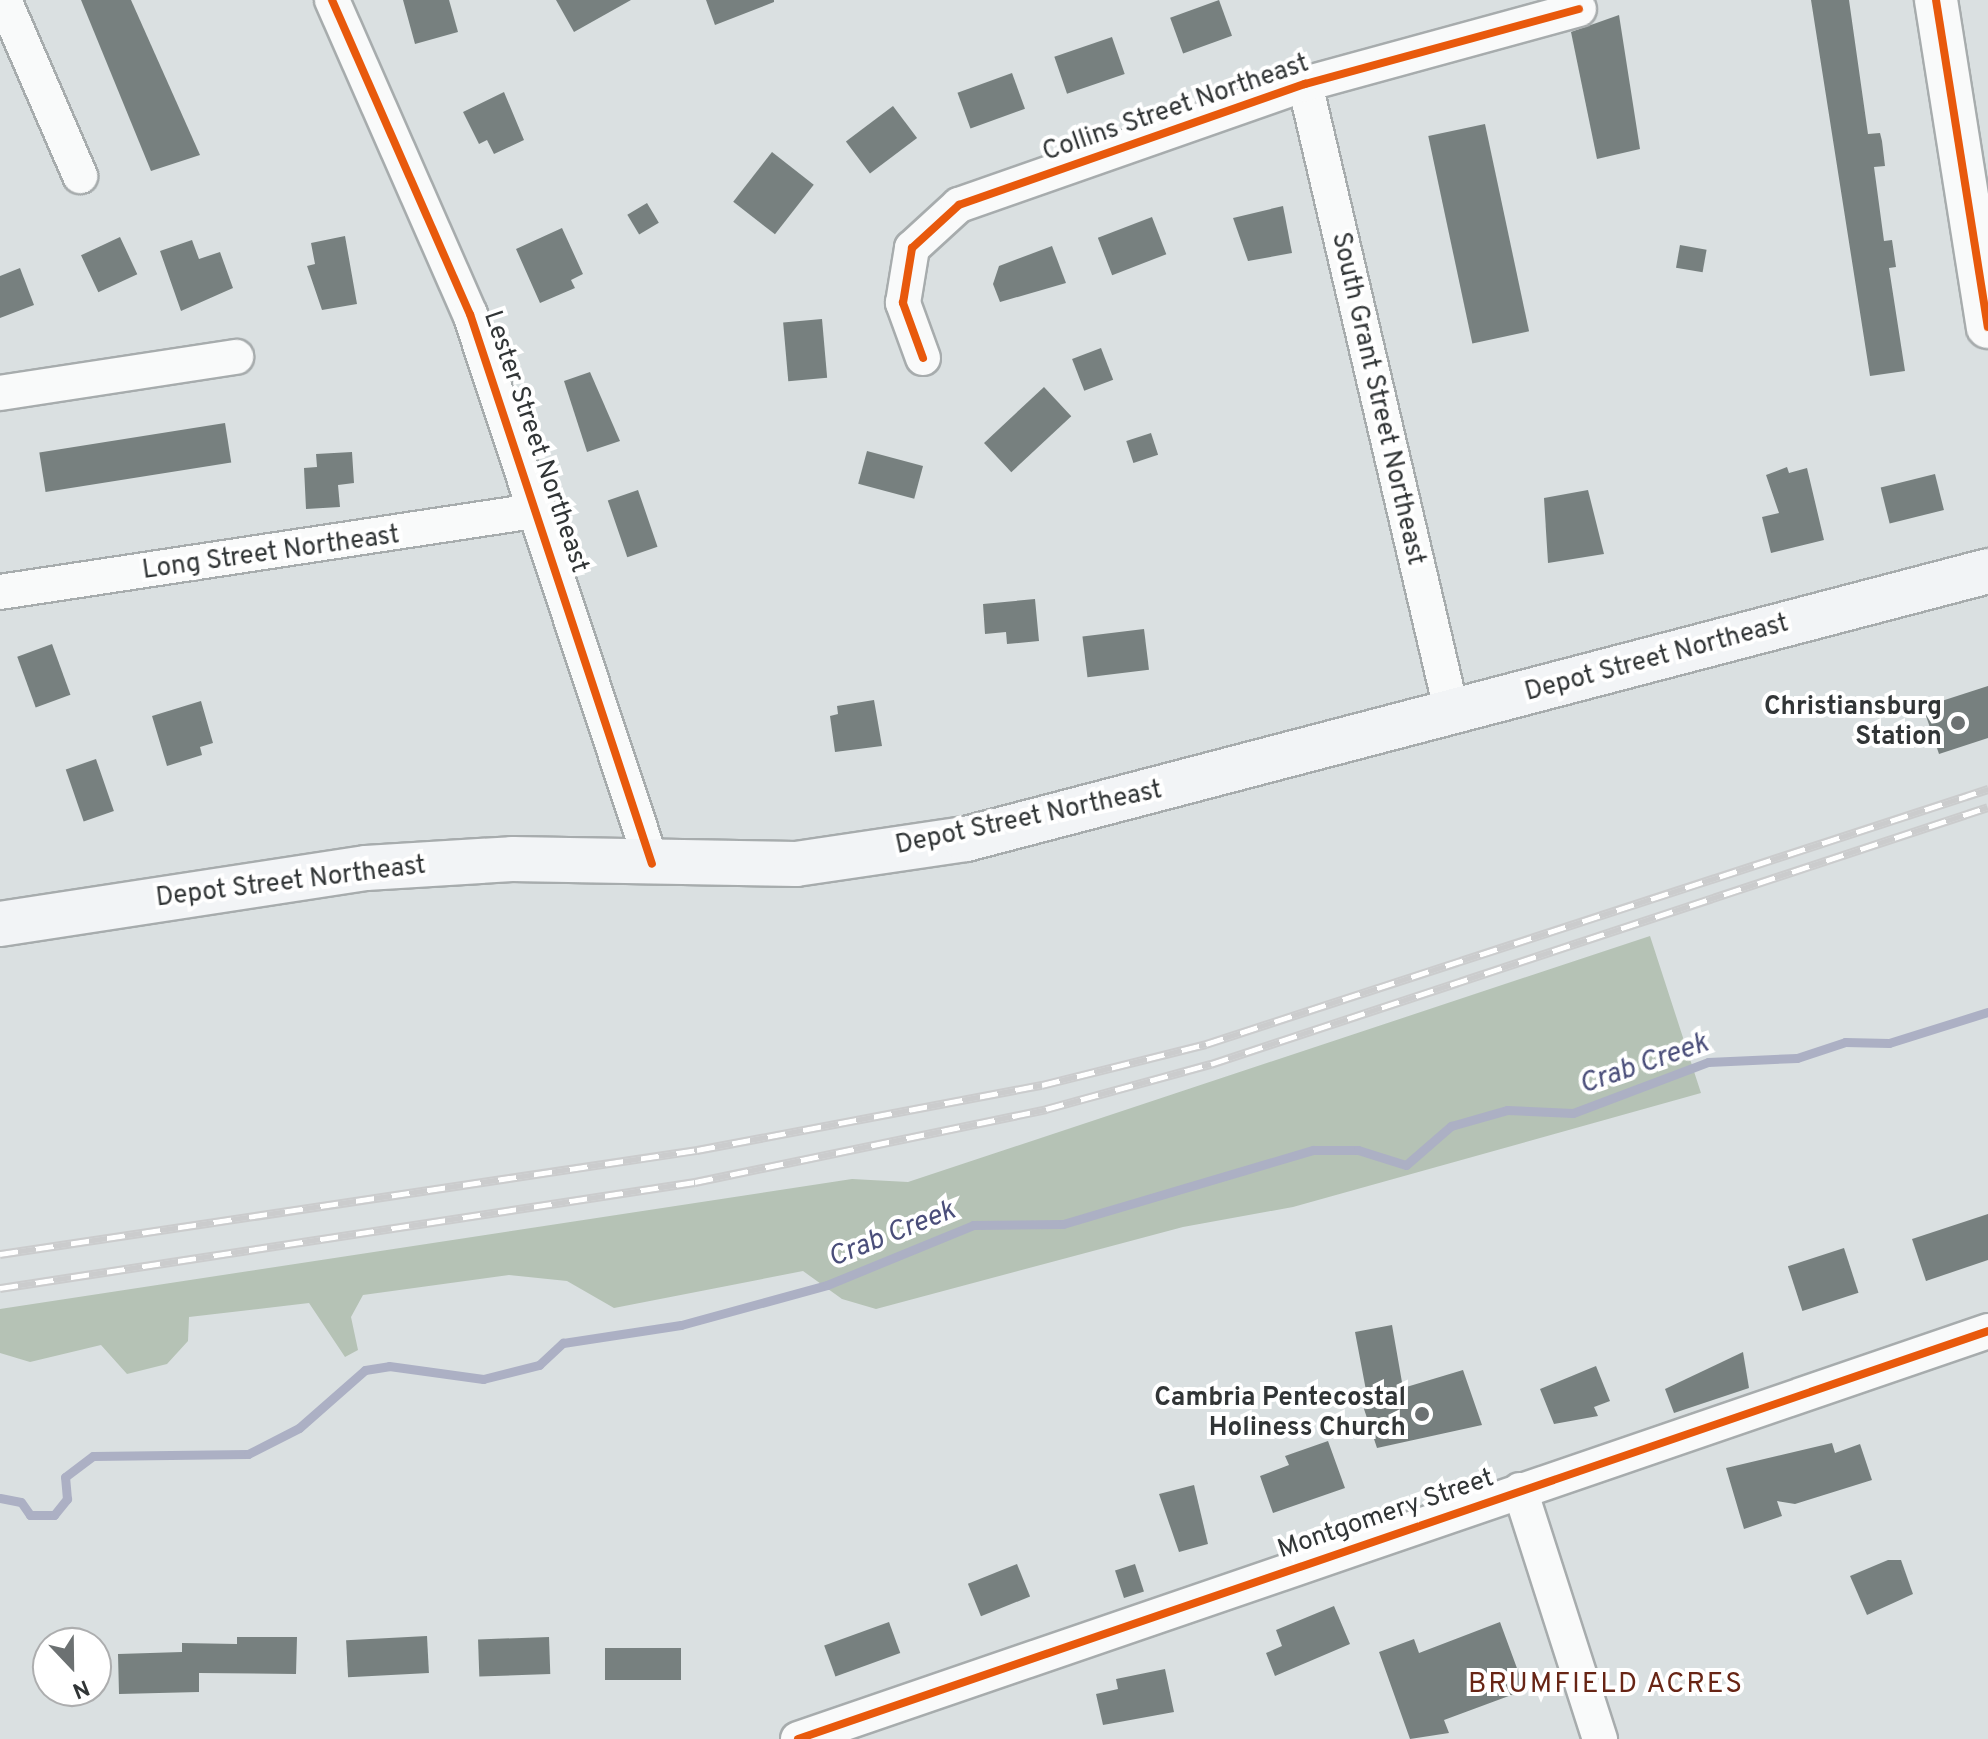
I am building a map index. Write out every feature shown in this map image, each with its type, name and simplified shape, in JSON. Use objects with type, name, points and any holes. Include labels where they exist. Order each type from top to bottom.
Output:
[{"type":"main road","name":"Depot Street Northeast","points":[[0,924],[366,868],[512,859],[652,864],[796,864],[966,839],[1988,571]]},
{"type":"street","points":[[4,0],[80,176]]},
{"type":"street","name":"Lester Street Northeast","points":[[332,0],[470,314],[540,510],[652,864]]},
{"type":"street","points":[[1936,0],[1988,327]]},
{"type":"street","name":"Collins Street Northeast","points":[[923,358],[903,303],[912,248],[959,205],[1305,84],[1579,9]]},
{"type":"street","name":"South Grant Street Northeast","points":[[1305,84],[1452,713]]},
{"type":"street","points":[[0,393],[236,357]]},
{"type":"street","name":"Long Street Northeast","points":[[2,587],[540,510]]},
{"type":"street","name":"Montgomery Street","points":[[798,1739],[1988,1331]]},
{"type":"street","points":[[1520,1490],[1600,1739]]},
{"type":"green space","points":[[1650,936],[1701,1093],[1293,1207],[1183,1227],[876,1309],[842,1299],[803,1271],[614,1308],[567,1281],[509,1275],[363,1295],[351,1317],[358,1350],[345,1357],[309,1303],[189,1317],[188,1341],[167,1364],[127,1374],[101,1345],[30,1362],[0,1353],[0,1309],[852,1179],[908,1182]]},
{"type":"building","points":[[81,0],[131,0],[200,155],[151,171]]},
{"type":"building","points":[[403,0],[449,0],[458,32],[415,44]]},
{"type":"building","points":[[556,0],[631,0],[574,32]]},
{"type":"building","points":[[706,0],[774,0],[774,2],[715,25]]},
{"type":"building","points":[[1219,0],[1232,36],[1183,53],[1170,18]]},
{"type":"building","points":[[1811,0],[1849,0],[1868,134],[1880,133],[1882,141],[1885,166],[1874,167],[1884,241],[1892,240],[1896,267],[1889,268],[1905,371],[1870,376]]},
{"type":"building","points":[[1619,15],[1640,149],[1597,159],[1571,32]]},
{"type":"building","points":[[1112,37],[1125,74],[1067,94],[1054,57]]},
{"type":"building","points":[[1012,73],[1025,109],[970,129],[957,93]]},
{"type":"building","points":[[504,92],[524,140],[494,154],[487,140],[479,144],[463,112]]},
{"type":"building","points":[[893,106],[917,138],[870,173],[846,142]]},
{"type":"building","points":[[1485,124],[1529,331],[1472,343],[1428,136]]},
{"type":"building","points":[[772,152],[814,185],[775,234],[733,202]]},
{"type":"building","points":[[647,203],[659,223],[639,235],[627,215]]},
{"type":"building","points":[[1283,206],[1292,253],[1248,261],[1233,218]]},
{"type":"building","points":[[1152,217],[1166,254],[1112,275],[1098,238]]},
{"type":"building","points":[[562,228],[583,274],[571,280],[575,288],[540,303],[516,249]]},
{"type":"building","points":[[345,236],[357,304],[322,310],[307,266],[315,264],[311,243]]},
{"type":"building","points":[[120,237],[137,274],[98,292],[81,255]]},
{"type":"building","points":[[192,240],[199,259],[220,252],[233,288],[181,311],[160,251]]},
{"type":"building","points":[[1680,245],[1707,250],[1703,272],[1676,268]]},
{"type":"building","points":[[1052,246],[1066,283],[1000,302],[993,284],[999,266]]},
{"type":"building","points":[[20,268],[34,305],[0,318],[0,276]]},
{"type":"building","points":[[822,319],[827,378],[788,381],[783,322]]},
{"type":"building","points":[[1101,348],[1113,380],[1084,391],[1072,359]]},
{"type":"building","points":[[590,372],[620,441],[587,452],[564,381]]},
{"type":"building","points":[[1044,387],[1071,416],[1011,472],[984,443]]},
{"type":"building","points":[[225,423],[231,463],[46,492],[39,452]]},
{"type":"building","points":[[1151,433],[1158,455],[1133,463],[1126,441]]},
{"type":"building","points":[[867,451],[923,466],[914,499],[858,484]]},
{"type":"building","points":[[352,452],[354,483],[338,485],[340,507],[306,509],[304,468],[317,467],[316,454]]},
{"type":"building","points":[[1787,467],[1789,473],[1807,468],[1824,540],[1771,553],[1762,517],[1779,513],[1766,475]]},
{"type":"building","points":[[1935,474],[1944,510],[1890,523],[1881,488]]},
{"type":"building","points":[[638,490],[658,547],[627,557],[608,500]]},
{"type":"building","points":[[1588,490],[1604,554],[1548,563],[1544,498]]},
{"type":"building","points":[[1035,599],[1039,641],[1007,644],[1006,632],[985,634],[983,604]]},
{"type":"building","points":[[1144,629],[1149,670],[1087,677],[1082,637]]},
{"type":"building","points":[[52,644],[70,695],[36,707],[17,657]]},
{"type":"building","name":"Christiansburg Station","points":[[1988,686],[1988,738],[1939,754],[1923,707]]},
{"type":"building","points":[[874,700],[882,746],[835,752],[830,716],[838,714],[837,706]]},
{"type":"building","points":[[201,701],[213,743],[200,747],[202,755],[167,766],[152,716]]},
{"type":"building","points":[[96,759],[114,811],[84,821],[66,769]]},
{"type":"building","points":[[1988,1214],[1988,1260],[1926,1281],[1912,1239]]},
{"type":"building","points":[[1844,1248],[1859,1293],[1802,1311],[1788,1266]]},
{"type":"building","name":"Cambria Pentecostal Holiness Church","points":[[1392,1325],[1403,1388],[1463,1370],[1482,1425],[1377,1448],[1362,1403],[1368,1401],[1355,1332]]},
{"type":"building","points":[[1743,1352],[1749,1388],[1674,1413],[1665,1389]]},
{"type":"building","points":[[1596,1366],[1610,1401],[1594,1407],[1598,1416],[1554,1424],[1540,1389]]},
{"type":"building","points":[[1328,1441],[1345,1488],[1273,1513],[1260,1476],[1289,1465],[1285,1456]]},
{"type":"building","points":[[1832,1443],[1835,1453],[1860,1444],[1872,1480],[1795,1504],[1777,1501],[1782,1516],[1744,1529],[1726,1468]]},
{"type":"building","points":[[1194,1485],[1208,1544],[1179,1552],[1159,1494]]},
{"type":"building","points":[[1888,1560],[1901,1560],[1913,1594],[1867,1615],[1850,1576]]},
{"type":"building","points":[[1017,1564],[1030,1596],[981,1616],[968,1584]]},
{"type":"building","points":[[1135,1564],[1144,1592],[1124,1598],[1115,1570]]},
{"type":"building","points":[[1334,1606],[1350,1644],[1275,1676],[1266,1653],[1282,1646],[1276,1630]]},
{"type":"building","points":[[889,1622],[900,1653],[835,1677],[824,1646]]},
{"type":"building","points":[[1500,1622],[1525,1690],[1444,1720],[1449,1733],[1410,1739],[1379,1652],[1414,1639],[1419,1653]]},
{"type":"building","points":[[427,1636],[429,1673],[348,1677],[346,1640]]},
{"type":"building","points":[[237,1637],[297,1637],[296,1674],[199,1673],[199,1692],[119,1694],[118,1654],[182,1652],[182,1643],[237,1644]]},
{"type":"building","points":[[549,1637],[550,1674],[479,1676],[478,1639]]},
{"type":"building","points":[[605,1648],[681,1648],[681,1680],[605,1680]]},
{"type":"building","points":[[1165,1669],[1174,1712],[1103,1725],[1096,1694],[1118,1689],[1116,1679]]},
{"type":"waterway","name":"Crab Creek","points":[[0,1498],[21,1502],[30,1515],[54,1515],[67,1499],[65,1477],[93,1456],[248,1454],[299,1428],[365,1370],[389,1366],[483,1379],[539,1365],[563,1343],[681,1325],[827,1285],[973,1225],[1063,1224],[1313,1150],[1358,1150],[1406,1165],[1451,1126],[1507,1110],[1573,1113],[1708,1062],[1797,1058],[1845,1042],[1889,1043],[1988,1012]]},
{"type":"railway","points":[[0,1254],[697,1150],[1042,1085],[1206,1044],[1988,789]]},
{"type":"railway","points":[[0,1288],[695,1182],[1046,1109],[1211,1064],[1988,807]]},
{"type":"cycle path","points":[[332,0],[470,314],[652,864]]},
{"type":"cycle path","points":[[1936,0],[1988,327]]},
{"type":"cycle path","points":[[923,358],[903,303],[912,248],[959,205],[1305,84],[1579,9]]},
{"type":"cycle path","points":[[798,1739],[1988,1331]]},
{"type":"place","name":"Christiansburg Station","points":[[1958,723]]},
{"type":"place","name":"Cambria Pentecostal Holiness Church","points":[[1422,1414]]},
{"type":"district","name":"BRUMFIELD ACRES","points":[[1606,1685]]}]
